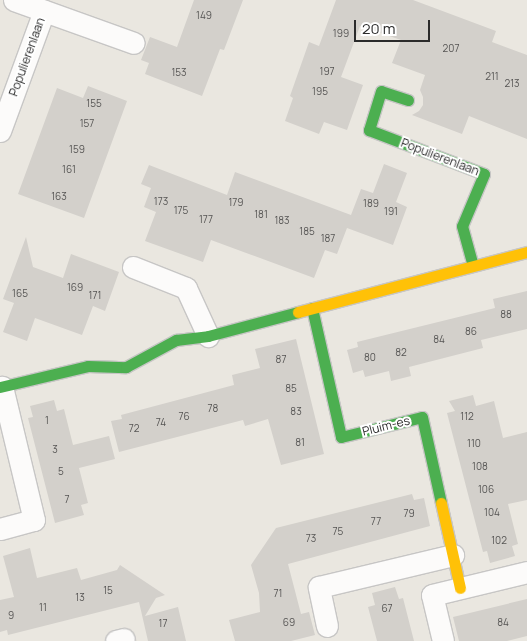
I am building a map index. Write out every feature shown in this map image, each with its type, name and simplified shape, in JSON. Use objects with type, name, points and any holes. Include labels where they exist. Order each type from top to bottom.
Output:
[{"type":"street","name":"Populierenlaan","points":[[14,0],[134,43]]},
{"type":"street","name":"Populierenlaan","points":[[0,131],[44,11]]},
{"type":"street","name":"Populierenlaan","points":[[408,100],[381,91],[369,130],[484,174],[462,226],[473,266]]},
{"type":"street","points":[[0,528],[34,520],[1,387],[88,366],[126,367],[176,340],[208,336],[527,252]]},
{"type":"street","points":[[133,267],[186,288],[208,336]]},
{"type":"street","name":"Pluim-es","points":[[312,308],[341,437],[422,417],[460,588]]},
{"type":"street","points":[[327,626],[319,587],[452,554]]},
{"type":"street","points":[[443,641],[432,595],[527,572]]},
{"type":"building","points":[[194,0],[243,0],[224,50],[220,49],[202,96],[145,74],[149,63],[141,60],[150,37],[177,47]]},
{"type":"building","points":[[336,0],[413,0],[496,31],[492,42],[527,55],[527,139],[469,116],[462,134],[412,115],[419,111],[423,105],[423,97],[420,90],[425,75],[392,63],[401,40],[360,26],[341,77],[363,85],[347,130],[324,122],[319,134],[285,121],[293,98],[290,96],[309,42],[319,46]]},
{"type":"building","points":[[88,86],[127,101],[84,218],[18,194],[57,88],[83,98]]},
{"type":"building","points":[[384,164],[407,173],[396,202],[407,207],[393,245],[347,228],[337,254],[325,250],[314,278],[211,240],[203,262],[145,241],[156,212],[144,207],[151,188],[141,184],[149,165],[227,195],[235,172],[351,215],[361,189],[373,193]]},
{"type":"building","points":[[26,237],[33,267],[63,278],[71,254],[119,272],[105,311],[93,306],[82,335],[35,318],[27,341],[3,332],[14,303],[3,299]]},
{"type":"building","points":[[527,291],[527,329],[481,340],[483,348],[409,367],[411,376],[391,381],[389,371],[365,377],[363,370],[353,373],[347,350],[358,347],[357,342],[495,308],[493,299]]},
{"type":"building","points":[[296,339],[324,454],[281,465],[268,419],[245,426],[243,420],[119,452],[111,421],[122,419],[121,415],[234,385],[232,375],[260,368],[255,349]]},
{"type":"building","points":[[473,395],[476,406],[494,401],[503,438],[527,432],[527,500],[508,504],[518,544],[512,546],[515,556],[490,563],[487,551],[483,552],[447,413],[455,411],[449,401]]},
{"type":"building","points":[[54,400],[57,411],[64,409],[73,445],[109,436],[115,459],[79,468],[88,503],[81,505],[84,515],[55,523],[28,418],[33,417],[30,406]]},
{"type":"building","points":[[412,494],[414,500],[424,498],[430,526],[288,564],[301,614],[309,612],[315,635],[291,641],[235,641],[229,620],[260,612],[259,593],[251,565],[276,528]]},
{"type":"building","points":[[30,548],[37,578],[77,568],[81,580],[117,570],[120,565],[165,595],[156,598],[145,616],[178,607],[186,641],[148,641],[139,602],[8,635],[7,630],[0,632],[0,600],[14,597],[3,556]]},
{"type":"building","points":[[395,587],[399,599],[403,598],[414,641],[377,641],[368,607],[375,605],[372,593]]},
{"type":"building","points":[[527,599],[527,636],[507,641],[459,641],[453,617]]},
{"type":"traffic: fast","points":[[408,100],[381,91],[369,130],[484,174],[462,226],[473,266]]},
{"type":"traffic: fast","points":[[312,308],[341,437],[422,417],[441,503]]},
{"type":"traffic: fast","points":[[0,387],[88,366],[126,367],[176,340],[208,336],[298,312]]},
{"type":"traffic: slow","points":[[298,312],[527,252]]},
{"type":"traffic: slow","points":[[441,503],[460,588]]}]
